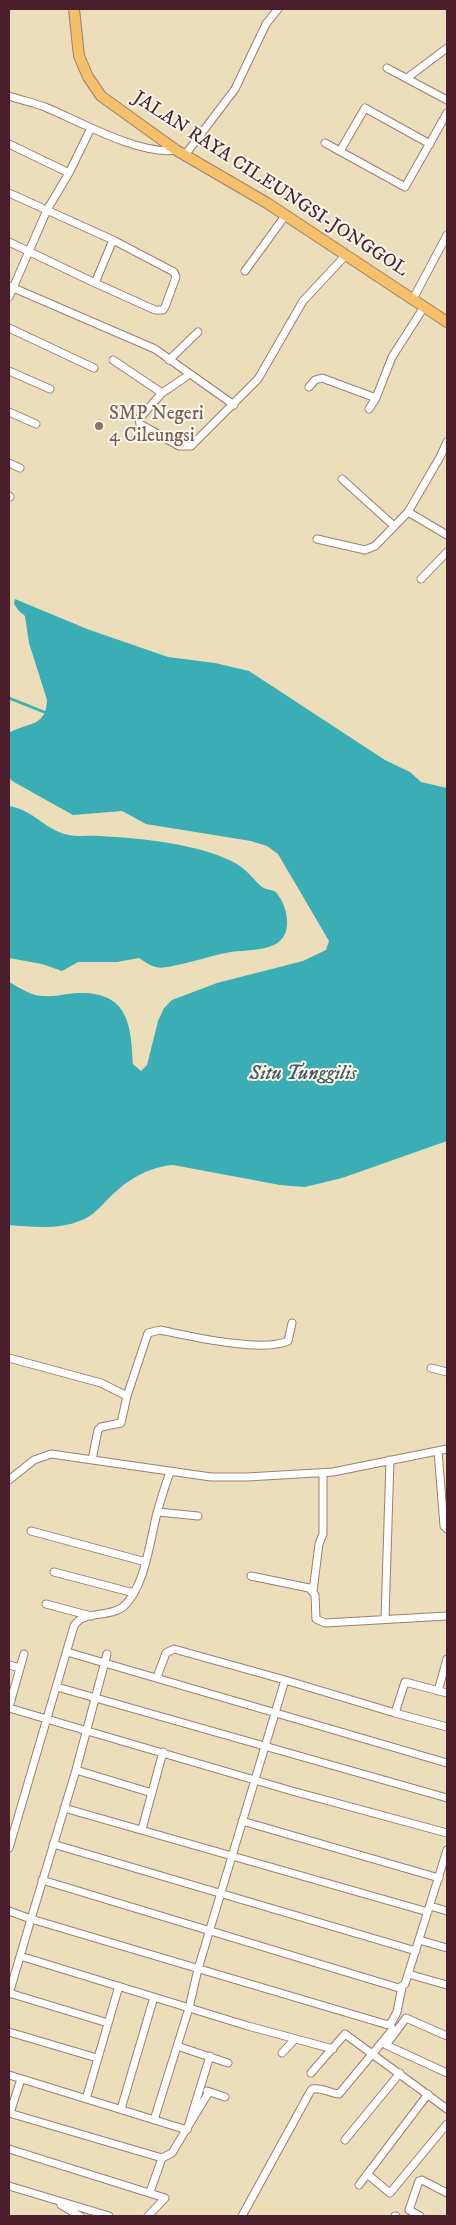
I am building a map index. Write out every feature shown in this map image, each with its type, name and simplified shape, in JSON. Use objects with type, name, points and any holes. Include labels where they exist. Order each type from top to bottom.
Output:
[{"type":"main road","name":"JALAN RAYA CILEUNGSI-JONGGOL","points":[[74,9],[79,56],[92,84],[101,96],[180,152],[286,216],[447,322]]},
{"type":"street","points":[[9,96],[44,107],[91,128],[153,150],[180,152],[235,89],[266,24],[278,9]]},
{"type":"street","points":[[407,78],[447,48]]},
{"type":"street","points":[[387,68],[447,100]]},
{"type":"street","points":[[340,151],[365,108],[430,144]]},
{"type":"street","points":[[325,143],[405,188],[447,113]]},
{"type":"street","points":[[9,297],[11,287],[47,210],[69,173],[91,128]]},
{"type":"street","points":[[9,144],[69,173]]},
{"type":"street","points":[[9,193],[113,240],[174,272],[176,277],[163,310],[155,310],[9,242]]},
{"type":"street","points":[[245,270],[286,216]]},
{"type":"street","points":[[413,299],[447,235]]},
{"type":"street","points":[[95,283],[113,240]]},
{"type":"street","points":[[190,374],[162,394],[138,422],[184,447],[191,446],[258,379],[303,301],[345,256]]},
{"type":"street","points":[[11,287],[154,349],[234,405]]},
{"type":"street","points":[[369,409],[376,398],[392,356],[424,307]]},
{"type":"street","points":[[9,328],[94,368]]},
{"type":"street","points":[[170,360],[198,332]]},
{"type":"street","points":[[113,360],[162,394]]},
{"type":"street","points":[[9,371],[50,389]]},
{"type":"street","points":[[309,387],[315,380],[322,378],[376,398]]},
{"type":"street","points":[[9,412],[36,424]]},
{"type":"street","points":[[317,539],[365,550],[375,546],[408,512],[447,442]]},
{"type":"street","points":[[9,463],[20,468]]},
{"type":"street","points":[[342,479],[394,526]]},
{"type":"street","points":[[408,512],[447,535]]},
{"type":"street","points":[[421,579],[447,552]]},
{"type":"street","points":[[92,1460],[98,1430],[101,1427],[121,1423],[127,1396],[148,1333],[153,1330],[160,1330],[234,1343],[272,1345],[288,1341],[292,1322]]},
{"type":"street","points":[[9,1358],[101,1383],[127,1396]]},
{"type":"street","points":[[431,1368],[447,1372]]},
{"type":"street","points":[[9,1480],[34,1460],[51,1454],[211,1477],[323,1473],[447,1449]]},
{"type":"street","points":[[438,1451],[444,1526],[447,1529]]},
{"type":"street","points":[[385,1618],[390,1460]]},
{"type":"street","points":[[9,1848],[12,1829],[76,1623],[92,1616],[118,1610],[134,1593],[146,1562],[170,1472]]},
{"type":"street","points":[[323,1473],[323,1534],[319,1544],[313,1591],[315,1595],[315,1615],[320,1622],[447,1616]]},
{"type":"street","points":[[158,1512],[198,1516]]},
{"type":"street","points":[[30,1531],[146,1562]]},
{"type":"street","points":[[54,1572],[134,1593]]},
{"type":"street","points":[[251,1576],[309,1588],[313,1591]]},
{"type":"street","points":[[46,1604],[92,1616]]},
{"type":"street","points":[[157,1678],[166,1653],[174,1649],[447,1727]]},
{"type":"street","points":[[67,1652],[447,1763]]},
{"type":"street","points":[[24,1654],[9,1707],[254,1780],[447,1833]]},
{"type":"street","points":[[107,1654],[76,1770],[9,1993],[108,2023]]},
{"type":"street","points":[[438,1690],[447,1659]]},
{"type":"street","points":[[9,1665],[20,1668]]},
{"type":"street","points":[[154,2120],[189,2008],[209,1931],[285,1680]]},
{"type":"street","points":[[395,1713],[405,1682],[447,1694]]},
{"type":"street","points":[[57,1687],[447,1798]]},
{"type":"street","points":[[142,1829],[163,1752]]},
{"type":"street","points":[[76,1770],[152,1793]]},
{"type":"street","points":[[64,1808],[232,1856],[429,1909],[447,1912]]},
{"type":"street","points":[[242,1821],[439,1878]]},
{"type":"street","points":[[53,1844],[416,1950]]},
{"type":"street","points":[[9,1911],[198,1969],[390,2024],[394,2020],[402,1987],[416,1950],[447,1850]]},
{"type":"street","points":[[42,1880],[399,1988],[402,1987]]},
{"type":"street","points":[[419,1940],[447,1948]]},
{"type":"street","points":[[20,1956],[189,2008],[333,2049]]},
{"type":"street","points":[[408,1974],[447,1985]]},
{"type":"street","points":[[86,2099],[119,1986]]},
{"type":"street","points":[[120,2109],[154,1997]]},
{"type":"street","points":[[447,2036],[406,2018],[386,2045],[447,2073]]},
{"type":"street","points":[[242,2216],[310,2092],[315,2088],[320,2088],[339,2094],[393,2029]]},
{"type":"street","points":[[9,2032],[97,2058]]},
{"type":"street","points":[[312,2073],[346,2034],[447,2109]]},
{"type":"street","points":[[282,2053],[295,2039]]},
{"type":"street","points":[[177,2046],[210,2056],[228,2064]]},
{"type":"street","points":[[187,2130],[210,2056]]},
{"type":"street","points":[[345,2140],[400,2073]]},
{"type":"street","points":[[9,2076],[187,2130]]},
{"type":"street","points":[[21,2079],[10,2113],[162,2158],[172,2153],[209,2092]]},
{"type":"street","points":[[200,2089],[226,2097]]},
{"type":"street","points":[[359,2184],[428,2094]]},
{"type":"street","points":[[368,2174],[390,2193],[447,2124]]},
{"type":"street","points":[[9,2149],[165,2198],[148,2216]]},
{"type":"street","points":[[150,2192],[162,2158]]},
{"type":"street","points":[[420,2216],[409,2210],[419,2181],[422,2180],[447,2192]]},
{"type":"street","points":[[9,2186],[109,2216]]},
{"type":"street","points":[[52,2200],[80,2216]]},
{"type":"water","name":"Situ Tunggilis","points":[[15,599],[87,629],[168,657],[215,663],[249,671],[385,760],[410,772],[421,782],[447,788],[447,1141],[342,1178],[305,1187],[280,1185],[173,1165],[164,1166],[155,1168],[131,1180],[116,1191],[93,1213],[82,1220],[55,1227],[9,1225],[9,982],[39,996],[79,993],[95,994],[108,998],[117,1004],[124,1013],[128,1024],[133,1064],[141,1071],[147,1065],[158,1021],[164,1008],[172,1000],[217,983],[303,961],[326,950],[329,941],[278,854],[267,846],[251,841],[146,824],[122,811],[73,815],[12,781],[9,777],[9,733],[39,720],[46,709],[47,700],[29,643],[25,616],[14,604]]},
{"type":"water","points":[[9,806],[26,812],[60,833],[77,836],[152,840],[207,851],[223,857],[241,866],[262,887],[273,890],[276,893],[282,901],[286,912],[287,923],[285,933],[273,945],[264,948],[226,953],[161,968],[152,966],[139,958],[117,962],[78,962],[62,971],[42,964],[9,958]]},
{"type":"waterway","points":[[9,698],[44,712]]},
{"type":"place","name":"SMP Negeri 4 Cileungsi","points":[[99,426]]}]
